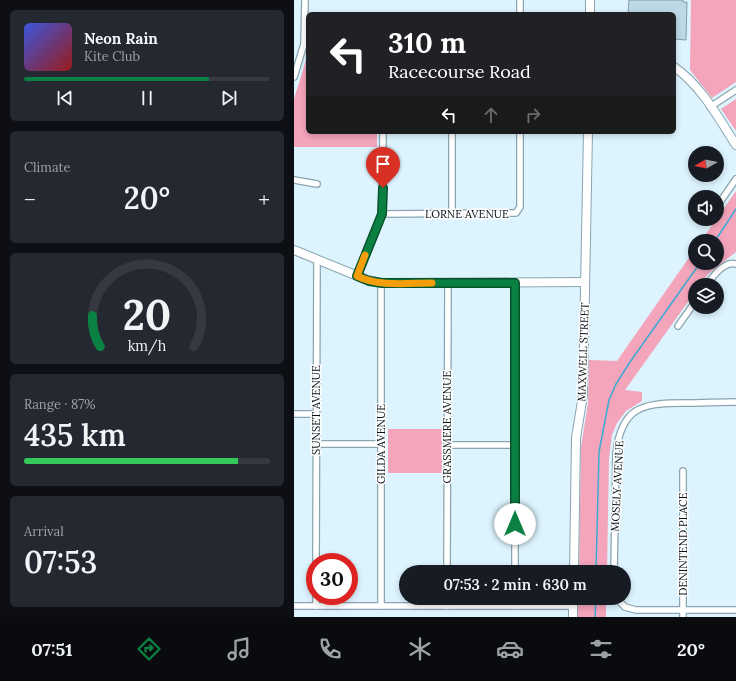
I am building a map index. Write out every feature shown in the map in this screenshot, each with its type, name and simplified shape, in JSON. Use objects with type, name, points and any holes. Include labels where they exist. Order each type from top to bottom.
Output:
[{"type":"main road","points":[[590,0],[590,12]]},
{"type":"main road","points":[[676,69],[689,79],[736,145]]},
{"type":"main road","name":"MAXWELL STREET","points":[[574,565],[576,438],[583,395],[588,134]]},
{"type":"main road","points":[[294,250],[369,281],[382,283],[585,282]]},
{"type":"main road","points":[[573,605],[573,617]]},
{"type":"street","points":[[294,77],[305,50],[305,0]]},
{"type":"street","points":[[520,0],[520,12]]},
{"type":"street","points":[[710,107],[736,90]]},
{"type":"street","points":[[357,276],[382,214],[383,134]]},
{"type":"street","points":[[452,134],[452,214]]},
{"type":"street","name":"LORNE AVENUE","points":[[382,214],[512,215],[518,212],[520,207],[520,134]]},
{"type":"street","points":[[294,180],[317,184]]},
{"type":"street","points":[[724,197],[736,180]]},
{"type":"street","name":"SUNSET AVENUE","points":[[316,553],[317,259]]},
{"type":"street","points":[[713,278],[728,264],[734,264]]},
{"type":"street","name":"GILDA AVENUE","points":[[381,606],[382,283]]},
{"type":"street","name":"GRASSMERE AVENUE","points":[[448,283],[448,565]]},
{"type":"street","points":[[515,283],[515,565]]},
{"type":"street","points":[[678,326],[688,312]]},
{"type":"street","name":"MOSELY AVENUE","points":[[614,565],[616,454],[619,437],[625,422],[636,410],[653,403],[736,402]]},
{"type":"street","points":[[294,414],[316,414]]},
{"type":"street","points":[[316,444],[381,444]]},
{"type":"street","points":[[447,445],[515,445]]},
{"type":"street","name":"DENINTEND PLACE","points":[[683,471],[683,617]]},
{"type":"street","points":[[294,606],[530,605]]},
{"type":"street","points":[[622,605],[630,609],[736,610]]},
{"type":"shaded area","points":[[691,0],[736,0],[736,82],[712,98],[690,70]]},
{"type":"shaded area","points":[[306,60],[306,134],[377,134],[377,147],[294,147],[294,99]]},
{"type":"shaded area","points":[[736,99],[736,131],[721,109]]},
{"type":"shaded area","points":[[736,191],[736,252],[724,261],[724,234],[706,234],[712,226],[724,226],[724,208]]},
{"type":"shaded area","points":[[688,259],[688,270],[713,270],[705,278],[688,278],[688,302],[625,390],[642,392],[642,401],[626,411],[617,423],[612,435],[609,458],[607,565],[579,565],[581,447],[588,403],[589,360],[617,361]]},
{"type":"shaded area","points":[[388,429],[442,429],[442,473],[388,473]]},
{"type":"shaded area","points":[[578,605],[606,605],[606,617],[578,617]]},
{"type":"building","points":[[629,0],[683,0],[683,2],[687,2],[686,40],[676,39],[676,12],[628,12]]},
{"type":"waterway","points":[[720,234],[736,209]]},
{"type":"waterway","points":[[596,565],[599,452],[609,400],[616,384],[630,362],[695,270]]},
{"type":"waterway","points":[[595,617],[596,605]]},
{"type":"slow traffic","points":[[365,255],[357,276],[369,281],[382,283],[432,283]]},
{"type":"route","points":[[383,188],[382,214],[357,276],[369,281],[382,283],[515,283],[515,524]]}]
